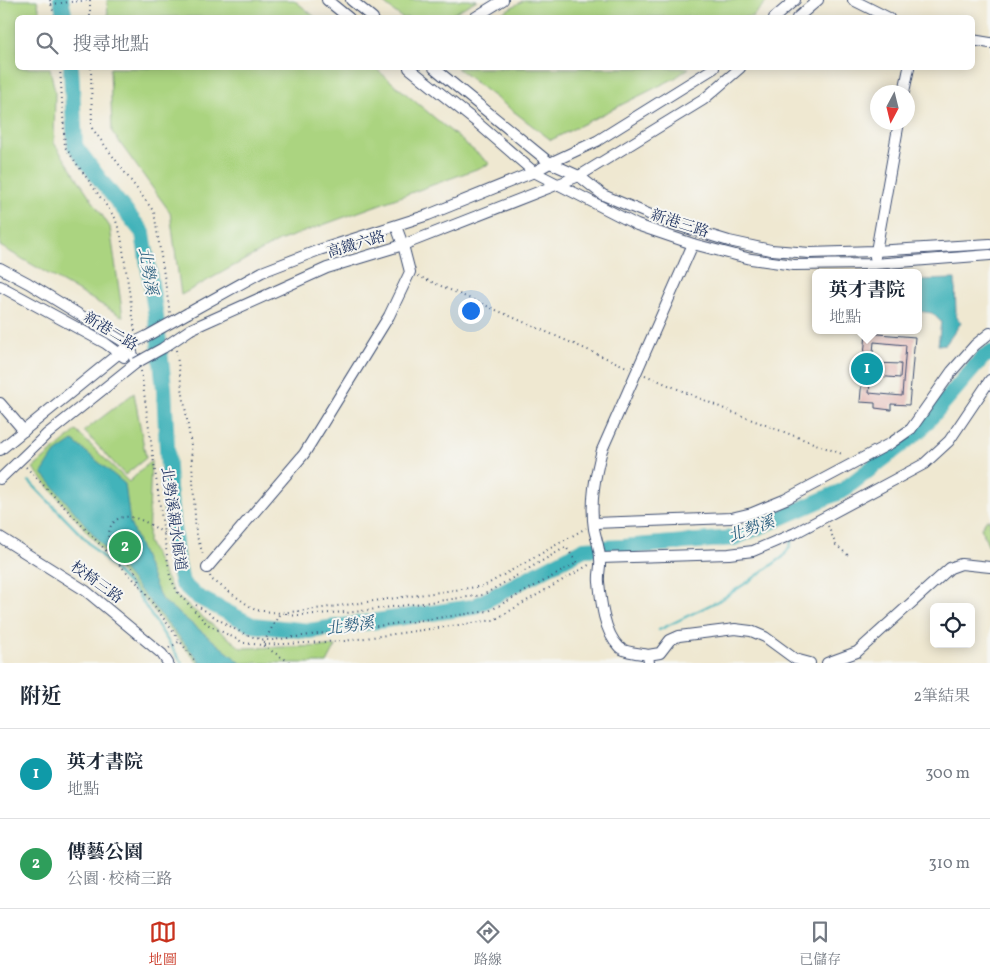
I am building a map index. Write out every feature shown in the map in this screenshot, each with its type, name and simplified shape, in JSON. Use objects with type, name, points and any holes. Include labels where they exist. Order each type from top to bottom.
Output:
[{"type":"street","points":[[328,0],[346,15]]},
{"type":"street","points":[[351,0],[369,15]]},
{"type":"street","points":[[479,15],[502,0]]},
{"type":"street","points":[[778,15],[795,0]]},
{"type":"street","points":[[800,15],[818,0]]},
{"type":"street","points":[[853,0],[883,15]]},
{"type":"street","points":[[975,40],[990,43]]},
{"type":"street","name":"新港三路","points":[[412,70],[474,120],[534,172],[637,225],[693,244],[751,259],[794,265],[874,264],[990,255]]},
{"type":"street","name":"新港三路","points":[[436,70],[550,163],[578,176],[603,195],[670,222],[729,241],[771,250],[810,253],[990,244]]},
{"type":"street","name":"高鐵六路","points":[[0,450],[129,344],[147,336],[262,272],[319,250],[396,226],[534,172],[597,141],[711,70]]},
{"type":"street","name":"高鐵六路","points":[[0,478],[46,435],[191,329],[327,268],[403,245],[578,176],[702,100],[738,70]]},
{"type":"street","points":[[905,85],[909,70]]},
{"type":"street","points":[[874,264],[898,130]]},
{"type":"street","points":[[207,568],[304,454],[389,316],[410,272],[396,226]]},
{"type":"street","points":[[693,244],[602,450],[596,471],[592,508],[600,558],[599,581],[605,622],[613,640],[621,649],[649,659],[660,653],[670,640],[679,636],[736,629],[765,636],[795,659],[808,663]]},
{"type":"street","name":"新港二路","points":[[0,268],[129,344],[139,367]]},
{"type":"street","name":"新港二路","points":[[0,286],[105,343],[139,367]]},
{"type":"street","points":[[594,525],[732,518],[752,513],[786,499],[891,443],[911,429],[952,371],[974,345],[990,333]]},
{"type":"street","points":[[600,558],[729,554],[752,551],[795,533],[924,464],[949,440],[990,380]]},
{"type":"street","points":[[0,403],[24,431]]},
{"type":"street","name":"校椅三路","points":[[0,537],[86,591],[121,618],[162,654],[168,663]]},
{"type":"street","points":[[827,663],[858,652],[950,568],[961,564],[990,568]]},
{"type":"path","points":[[50,0],[54,15]]},
{"type":"path","points":[[51,4],[90,0],[90,15]]},
{"type":"path","points":[[60,70],[65,147],[115,218],[121,236],[135,332]]},
{"type":"path","points":[[91,70],[92,128],[154,212],[171,318]]},
{"type":"path","points":[[410,272],[734,414],[842,454]]},
{"type":"path","points":[[176,348],[191,444],[196,534],[211,579],[255,610],[280,613],[484,586],[594,525]]},
{"type":"path","name":"北勢溪親水廊道","points":[[139,367],[170,577],[178,594],[207,624],[244,643],[344,641],[494,620],[600,558]]},
{"type":"path","points":[[25,466],[140,586],[196,663]]},
{"type":"path","points":[[140,586],[140,582],[128,563],[108,538],[111,526],[121,518],[132,517],[141,519],[165,534]]},
{"type":"path","points":[[825,517],[836,545],[850,557]]},
{"type":"path","points":[[196,605],[233,628],[263,640],[273,640],[489,611],[577,562],[566,547],[483,595],[346,614],[345,612],[286,616],[286,612]]},
{"type":"path","points":[[280,613],[263,644],[291,663]]},
{"type":"path","points":[[162,654],[180,641]]},
{"type":"green space","points":[[0,0],[37,0],[41,15],[15,15],[15,70],[50,70],[55,92],[54,143],[110,227],[123,317],[0,246]]},
{"type":"green space","points":[[107,0],[294,0],[313,15],[108,15]]},
{"type":"green space","points":[[380,0],[477,0],[451,15],[398,15]]},
{"type":"green space","points":[[524,0],[768,0],[754,15],[498,15]]},
{"type":"green space","points":[[110,70],[377,70],[490,164],[279,241],[181,295],[170,212],[112,132]]},
{"type":"green space","points":[[460,70],[686,70],[675,78],[551,140]]},
{"type":"green space","points":[[134,393],[146,458],[125,475],[84,431]]},
{"type":"green space","points":[[76,431],[129,482],[151,461],[148,542],[175,595],[241,648],[336,646],[327,663],[198,663],[33,468]]},
{"type":"green space","points":[[986,520],[990,520],[990,549],[981,528]]},
{"type":"water","points":[[955,279],[956,316],[961,323],[946,344],[938,345],[941,322],[932,313],[922,312],[922,280]]},
{"type":"water","points":[[73,441],[125,484],[130,523],[161,599],[241,663],[201,663],[42,473],[54,454]]},
{"type":"building","points":[[866,334],[915,337],[909,405],[891,404],[891,410],[875,408],[875,403],[860,402]],"holes":[[[874,342],[906,345],[902,396],[869,393]]]},
{"type":"building","points":[[875,363],[901,364],[900,378],[875,376]]},
{"type":"waterway","name":"北勢溪","points":[[61,0],[64,15]]},
{"type":"waterway","name":"北勢溪","points":[[71,70],[75,146],[143,233],[156,316],[164,388],[169,488],[176,555],[182,583],[196,596],[252,625],[309,631],[473,607],[584,549],[734,538],[842,491],[919,431],[983,357],[990,353]]},
{"type":"waterway","points":[[29,481],[137,593],[182,663]]},
{"type":"waterway","points":[[659,630],[722,599],[755,577],[783,557],[790,546],[792,538]]},
{"type":"place","name":"英才書院","points":[[867,369]]},
{"type":"place","name":"傳藝公園","points":[[125,547]]}]
